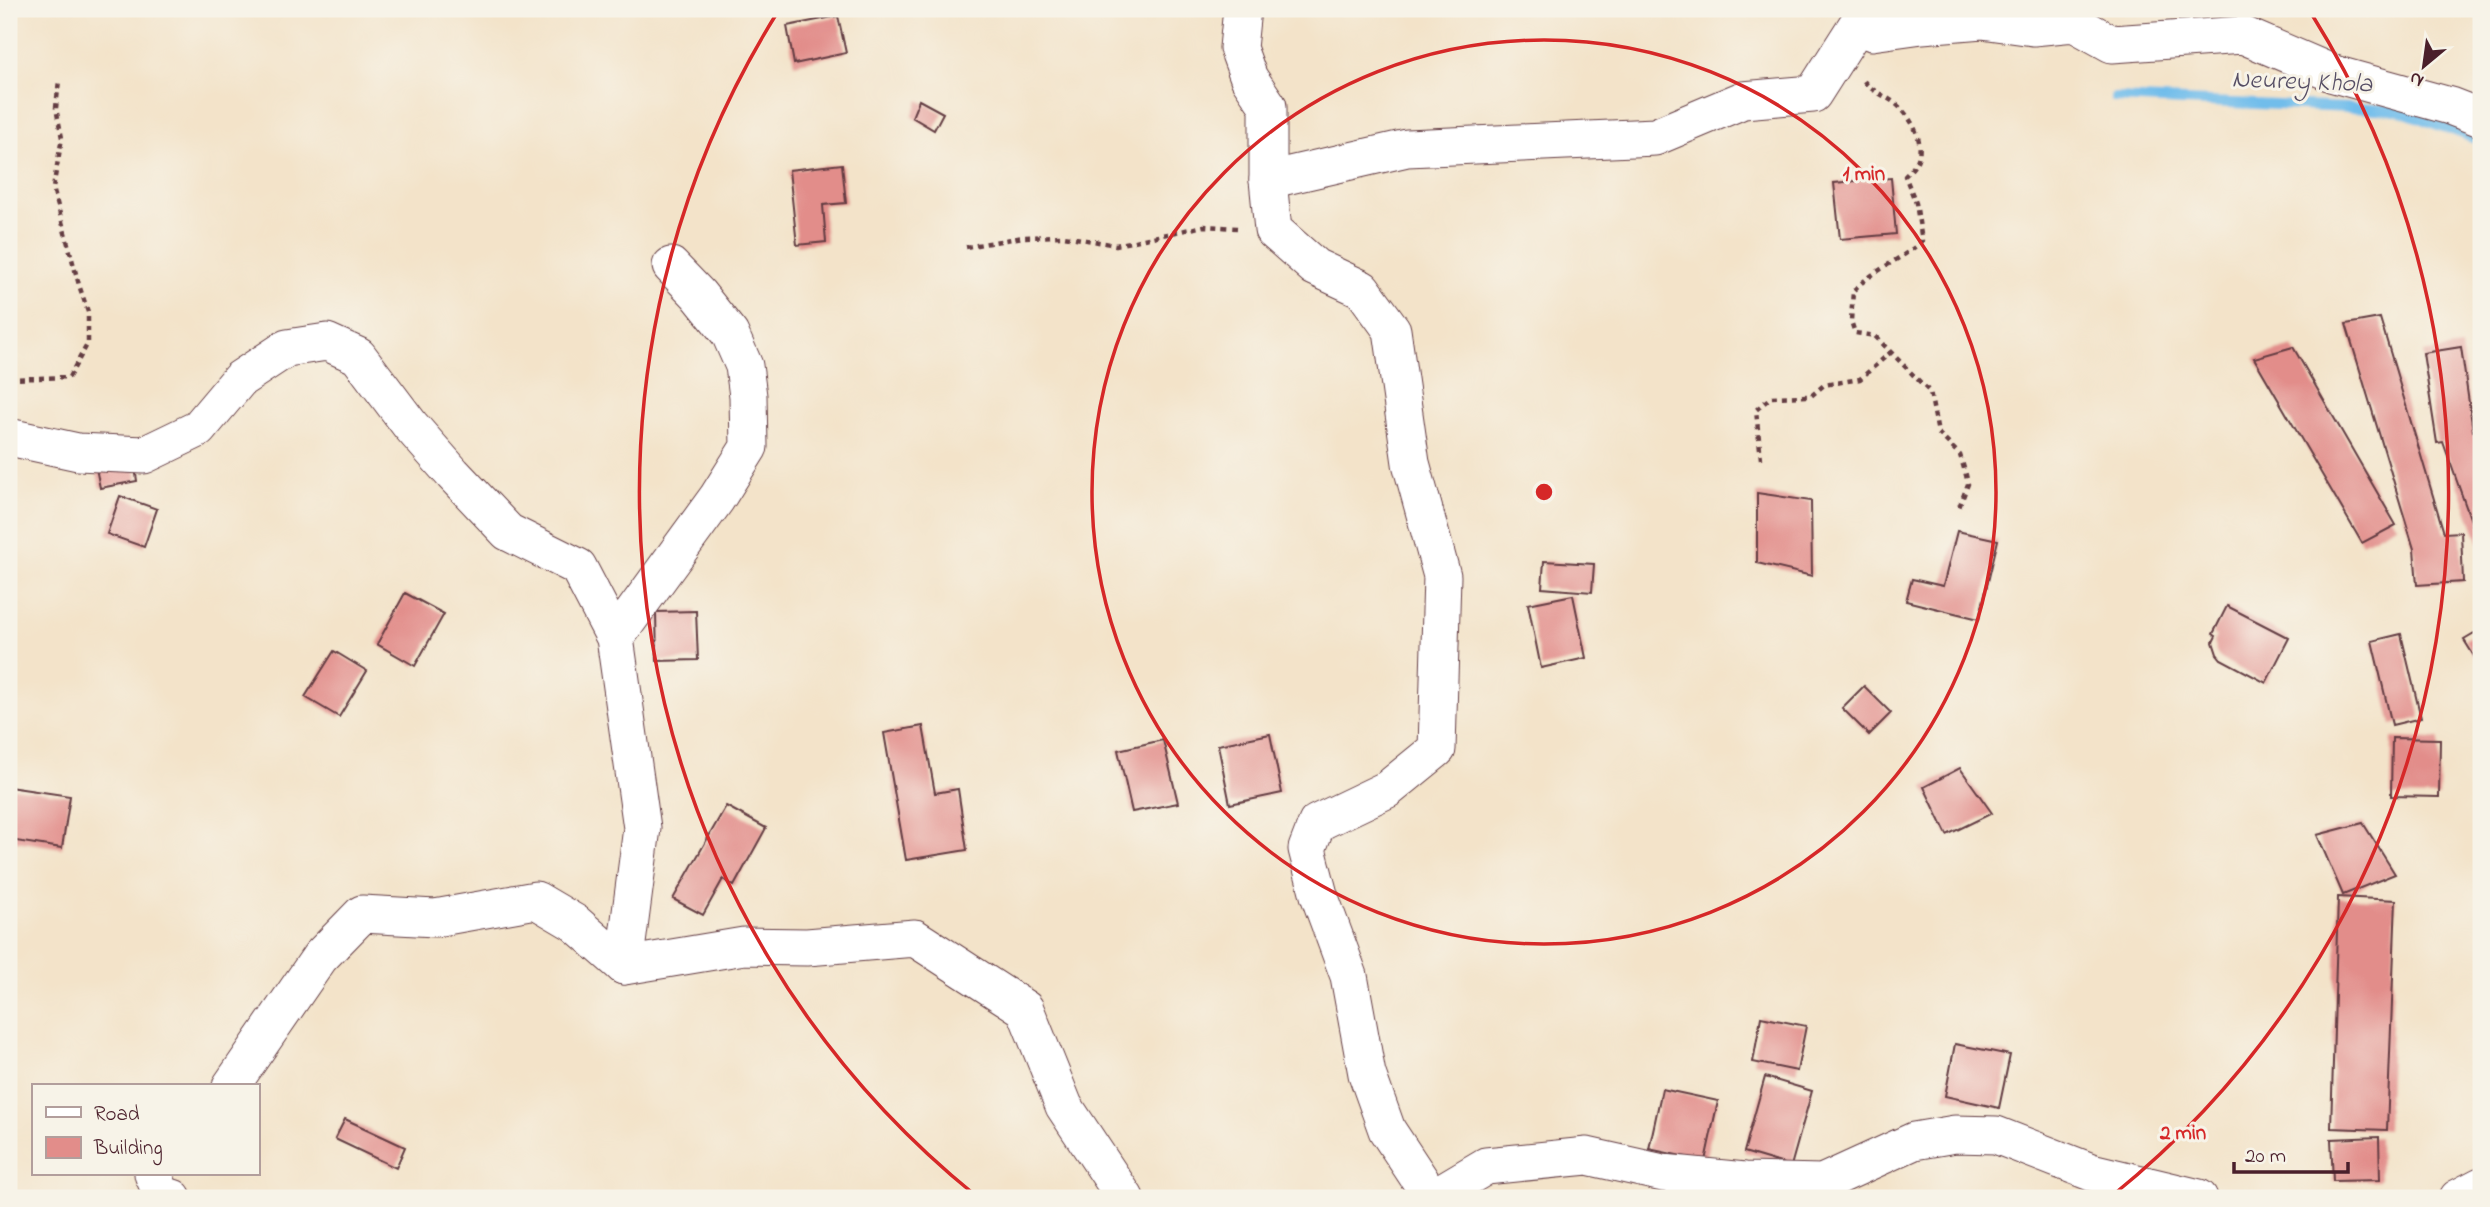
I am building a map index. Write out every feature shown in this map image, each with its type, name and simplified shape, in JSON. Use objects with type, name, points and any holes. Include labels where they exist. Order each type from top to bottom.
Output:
[{"type":"street","points":[[1242,9],[1238,48],[1249,79],[1268,106],[1268,180],[1273,230],[1315,267],[1362,289],[1392,330],[1411,463],[1442,576],[1437,749],[1388,789],[1317,823],[1307,849],[1319,895],[1349,976],[1367,1074],[1387,1130],[1432,1198],[1486,1166],[1587,1156],[1663,1173],[1745,1181],[1822,1183],[1914,1141],[1955,1134],[1996,1135],[2091,1172],[2199,1198]]},
{"type":"street","points":[[1268,180],[1407,148],[1656,136],[1744,100],[1813,94],[1857,25],[1872,32],[1982,20],[2033,27],[2074,23],[2112,44],[2243,34],[2333,74],[2450,106],[2481,118]]},
{"type":"street","points":[[615,638],[717,498],[749,447],[748,396],[744,366],[735,345],[730,334],[698,294],[671,266]]},
{"type":"street","points":[[9,437],[78,452],[144,455],[198,429],[240,379],[287,348],[327,342],[358,356],[427,444],[508,533],[578,567],[615,638],[642,828],[624,966]]},
{"type":"street","points":[[233,1084],[320,957],[362,914],[435,918],[536,900],[576,923],[624,966]]},
{"type":"street","points":[[624,966],[744,946],[807,947],[915,938],[1025,1009],[1064,1106],[1125,1198]]},
{"type":"street","points":[[154,1176],[162,1195],[173,1198]]},
{"type":"street","points":[[2458,1198],[2481,1186]]},
{"type":"path","points":[[1872,32],[1854,54],[1858,73],[1868,87],[1897,105],[1913,124],[1920,143],[1917,161],[1905,176],[1916,203],[1922,241],[1885,264],[1853,290],[1851,321],[1855,333],[1875,336],[1930,392],[1938,433],[1959,455],[1968,484],[1958,510]]},
{"type":"path","points":[[9,379],[69,377],[88,343],[88,312],[53,188],[62,138],[56,108],[59,80]]},
{"type":"path","points":[[966,247],[1023,237],[1065,236],[1116,245],[1205,226],[1273,230]]},
{"type":"path","points":[[1761,459],[1756,410],[1771,397],[1811,396],[1824,385],[1860,379],[1891,352]]},
{"type":"building","points":[[838,16],[846,53],[794,64],[787,26]]},
{"type":"building","points":[[919,100],[943,113],[934,130],[912,117]]},
{"type":"building","points":[[842,164],[846,203],[823,205],[826,242],[797,245],[789,170]]},
{"type":"building","points":[[1891,178],[1896,234],[1840,239],[1834,183]]},
{"type":"building","points":[[2380,318],[2444,533],[2461,532],[2463,582],[2417,585],[2414,549],[2346,324]]},
{"type":"building","points":[[2293,347],[2396,525],[2362,543],[2254,358]]},
{"type":"building","points":[[2461,347],[2473,431],[2481,428],[2481,549],[2443,442],[2437,443],[2423,353]]},
{"type":"building","points":[[134,460],[137,481],[100,488],[96,468]]},
{"type":"building","points":[[1757,493],[1811,501],[1812,576],[1757,563]]},
{"type":"building","points":[[120,496],[157,509],[144,547],[107,534]]},
{"type":"building","points":[[1957,531],[1998,540],[1979,619],[1906,601],[1912,579],[1943,586]]},
{"type":"building","points":[[1544,561],[1594,564],[1592,592],[1542,588]]},
{"type":"building","points":[[405,593],[444,614],[415,666],[377,644]]},
{"type":"building","points":[[1573,595],[1586,658],[1541,668],[1528,604]]},
{"type":"building","points":[[2227,606],[2289,638],[2266,683],[2221,659],[2217,654],[2213,642],[2216,636],[2213,634]]},
{"type":"building","points":[[696,611],[698,660],[657,661],[656,612]]},
{"type":"building","points":[[2481,630],[2481,667],[2464,640]]},
{"type":"building","points":[[2401,634],[2421,718],[2392,725],[2372,641]]},
{"type":"building","points":[[334,651],[367,671],[339,717],[305,697]]},
{"type":"building","points":[[1864,686],[1891,713],[1869,735],[1842,708]]},
{"type":"building","points":[[923,726],[935,793],[958,789],[967,850],[906,860],[884,733]]},
{"type":"building","points":[[1270,734],[1282,793],[1230,804],[1218,745]]},
{"type":"building","points":[[2392,738],[2440,739],[2439,797],[2391,796]]},
{"type":"building","points":[[1163,740],[1178,803],[1132,812],[1118,750]]},
{"type":"building","points":[[1960,768],[1992,813],[1947,835],[1924,787]]},
{"type":"building","points":[[9,787],[70,796],[62,848],[9,840]]},
{"type":"building","points":[[726,806],[766,828],[734,886],[723,879],[703,915],[673,899]]},
{"type":"building","points":[[2363,823],[2395,874],[2343,895],[2317,835]]},
{"type":"building","points":[[2338,897],[2396,900],[2387,1130],[2331,1128]]},
{"type":"building","points":[[1761,1017],[1806,1026],[1797,1071],[1753,1062]]},
{"type":"building","points":[[1955,1044],[2010,1055],[1999,1108],[1945,1096]]},
{"type":"building","points":[[1765,1077],[1812,1091],[1791,1166],[1744,1152]]},
{"type":"building","points":[[1662,1089],[1718,1101],[1705,1161],[1649,1149]]},
{"type":"building","points":[[345,1119],[405,1147],[396,1168],[335,1139]]},
{"type":"building","points":[[2379,1137],[2380,1180],[2333,1181],[2331,1139]]},
{"type":"waterway","name":"Neurey Khola","points":[[2115,98],[2398,110],[2481,141]]}]
